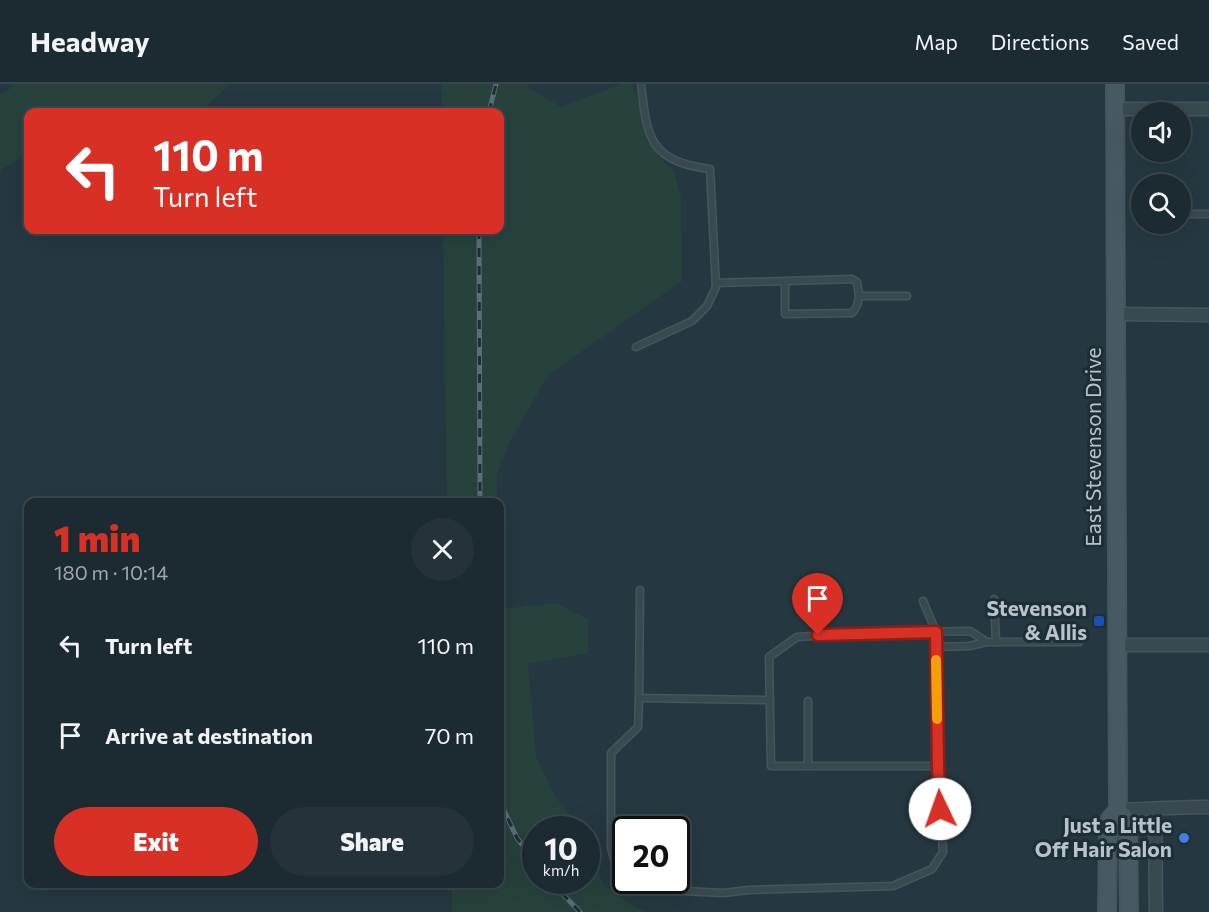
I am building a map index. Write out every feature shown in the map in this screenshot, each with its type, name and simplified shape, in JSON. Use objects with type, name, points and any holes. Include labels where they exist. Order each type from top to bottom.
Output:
[{"type":"main road","name":"East Stevenson Drive","points":[[1114,84],[1118,810],[1128,822],[1129,912]]},
{"type":"main road","name":"East Stevenson Drive","points":[[1107,912],[1107,830],[1110,819],[1118,810]]},
{"type":"street","points":[[1114,109],[1209,109]]},
{"type":"street","points":[[1116,314],[1209,315]]},
{"type":"street","points":[[1117,645],[1209,645]]},
{"type":"street","points":[[1118,810],[1209,807]]},
{"type":"street","points":[[1155,809],[1156,912]]},
{"type":"lane","points":[[636,347],[692,321],[707,306],[716,287],[710,169],[688,166],[671,160],[659,148],[650,135],[641,84]]},
{"type":"lane","points":[[1191,214],[1209,214]]},
{"type":"lane","points":[[716,283],[852,279],[857,282],[859,296],[857,308],[852,313],[785,314],[785,281]]},
{"type":"lane","points":[[859,296],[907,296]]},
{"type":"lane","points":[[612,854],[610,847],[611,753],[638,727],[640,590]]},
{"type":"lane","points":[[994,599],[996,642]]},
{"type":"lane","points":[[690,892],[713,893],[893,886],[932,869],[943,852],[938,766],[936,632],[923,601]]},
{"type":"lane","points":[[938,766],[771,766],[770,657],[797,637],[860,633],[970,631],[987,642]]},
{"type":"lane","points":[[936,647],[969,646],[987,642],[1079,642]]},
{"type":"lane","points":[[639,698],[770,700]]},
{"type":"lane","points":[[807,701],[808,766]]},
{"type":"green space","points":[[12,84],[230,84],[204,108],[24,108],[24,156],[0,170],[0,94],[8,91]]},
{"type":"green space","points":[[441,84],[526,84],[561,107],[622,84],[632,84],[658,156],[674,171],[681,198],[682,281],[548,375],[509,443],[497,475],[497,498],[447,498],[443,234],[504,234],[504,108],[442,108]]},
{"type":"green space","points":[[556,603],[588,619],[588,653],[528,664],[536,757],[555,796],[571,816],[522,816],[522,894],[600,894],[600,877],[603,885],[612,891],[612,894],[617,894],[644,912],[452,912],[452,888],[504,888],[504,609]]},
{"type":"railway","points":[[490,108],[496,84]]},
{"type":"railway","points":[[479,234],[480,498]]},
{"type":"railway","points":[[504,810],[522,845]]},
{"type":"railway","points":[[563,894],[580,912]]},
{"type":"slow traffic","points":[[936,660],[937,719]]},
{"type":"place","name":"Stevenson & Allis","points":[[1099,621]]},
{"type":"place","name":"Just a Little Off Hair Salon","points":[[1184,838]]},
{"type":"route","points":[[818,635],[936,632],[940,809]]}]
